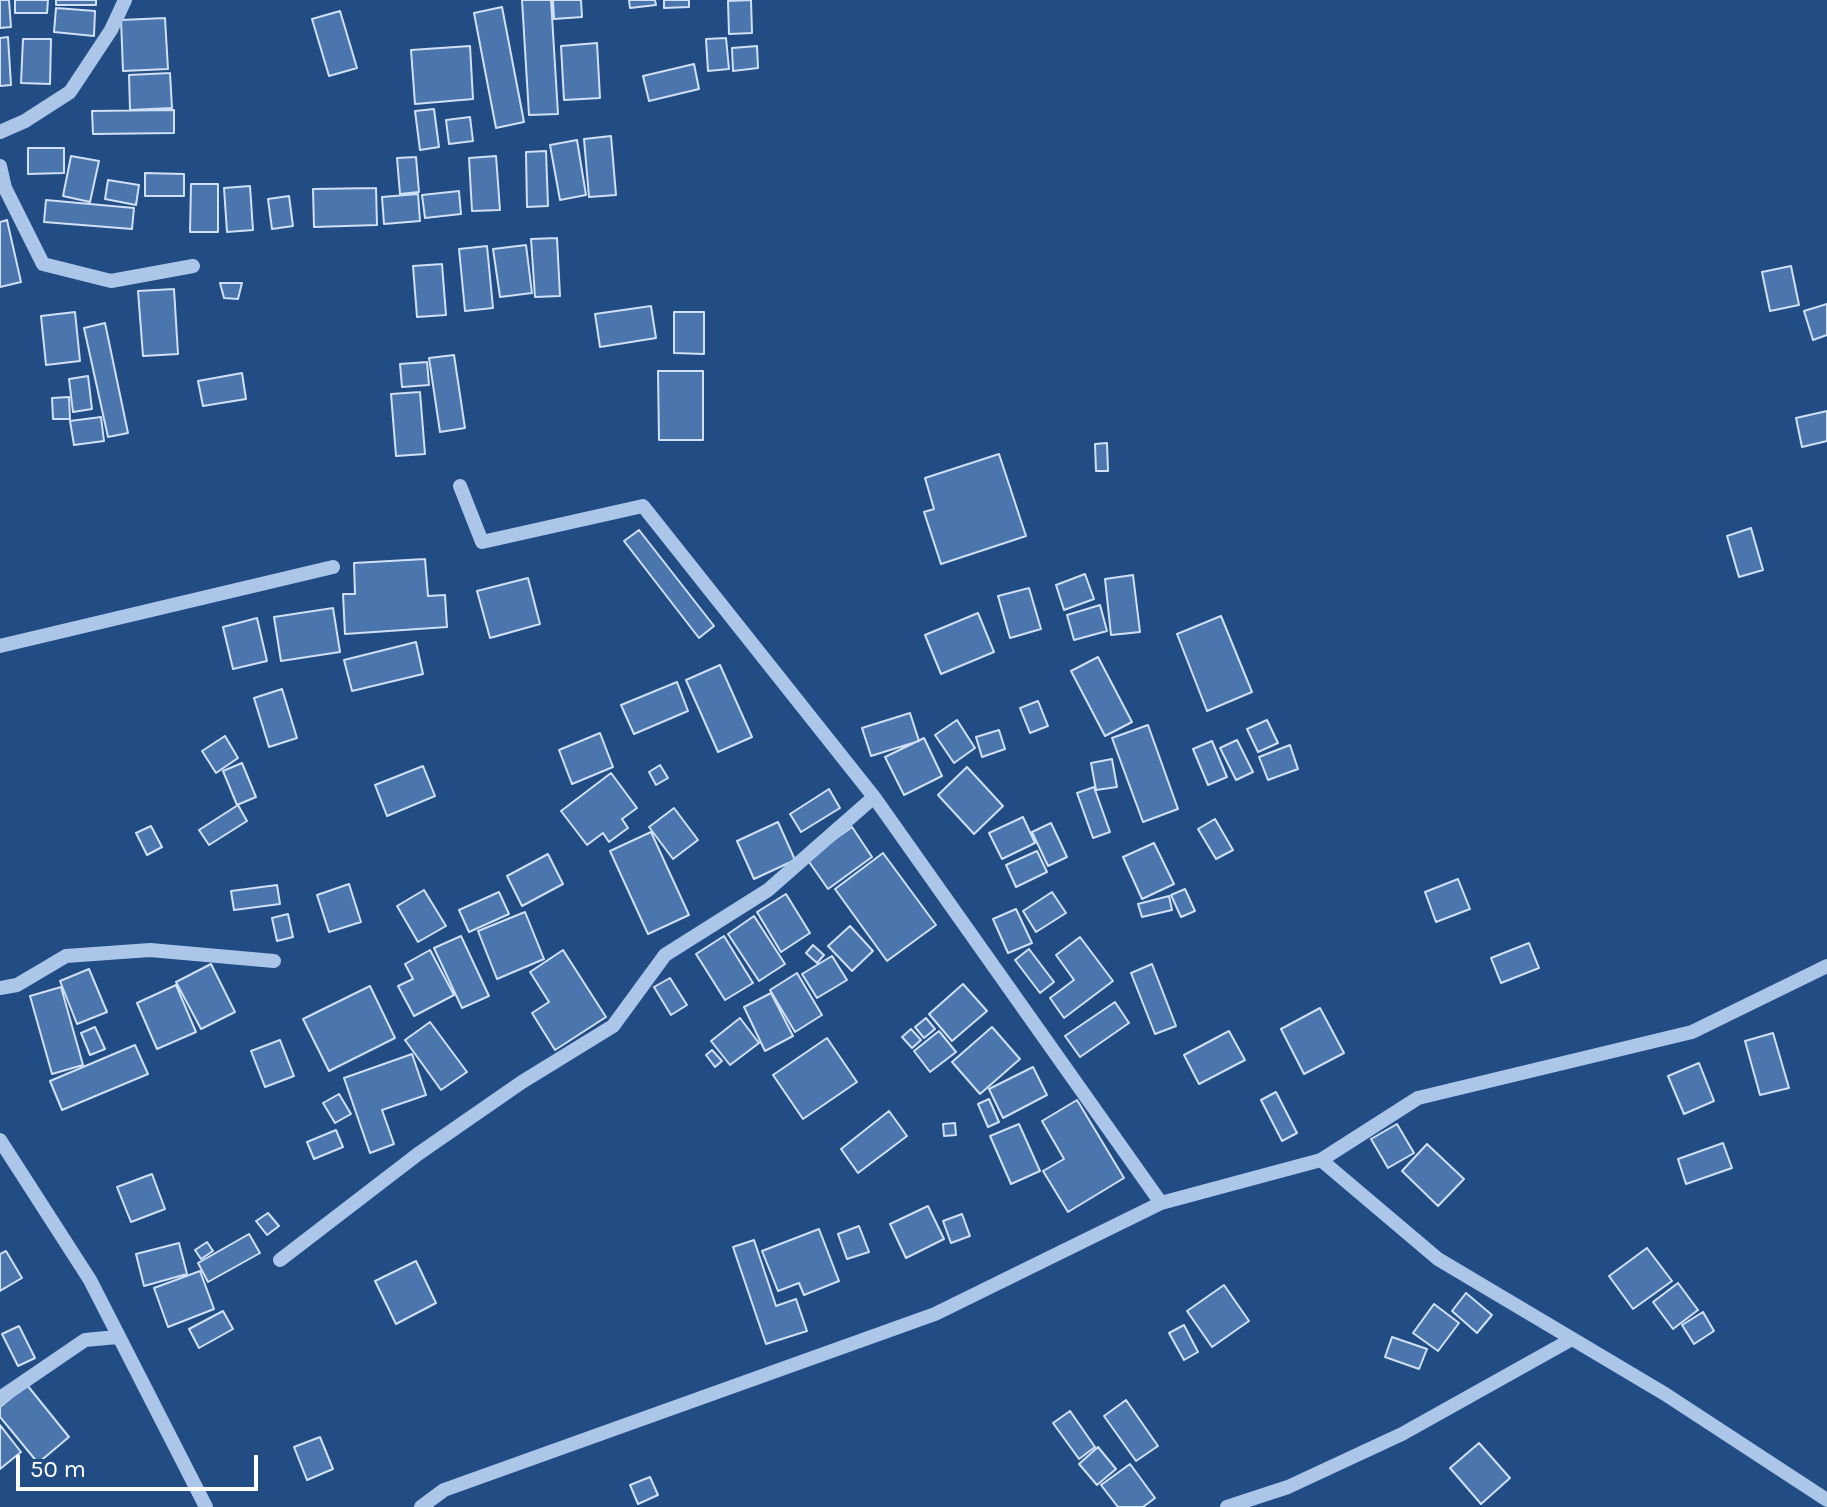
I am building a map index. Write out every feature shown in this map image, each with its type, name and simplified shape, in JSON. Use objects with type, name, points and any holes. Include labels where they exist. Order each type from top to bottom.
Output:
[{"type":"street","points":[[0,132],[25,121],[70,92],[111,30],[125,0]]},
{"type":"street","points":[[0,166],[5,188],[43,264],[111,281],[193,266]]},
{"type":"street","points":[[460,486],[482,542],[643,506],[874,797],[1161,1203]]},
{"type":"street","points":[[0,646],[333,567]]},
{"type":"street","points":[[280,1260],[418,1154],[522,1082],[613,1026],[665,955],[768,890],[874,797]]},
{"type":"street","points":[[0,988],[17,985],[66,956],[150,950],[274,961]]},
{"type":"street","points":[[421,1507],[444,1490],[935,1314],[1161,1203],[1321,1160],[1418,1098],[1692,1032],[1827,966]]},
{"type":"street","points":[[0,1140],[90,1280],[206,1507]]},
{"type":"street","points":[[1321,1160],[1438,1259],[1665,1394],[1827,1500]]},
{"type":"street","points":[[0,1398],[85,1340],[117,1337]]},
{"type":"street","points":[[1227,1507],[1288,1487],[1402,1434],[1572,1339]]},
{"type":"building","points":[[0,0],[9,0],[11,27],[0,28]]},
{"type":"building","points":[[15,0],[48,0],[47,13],[15,13]]},
{"type":"building","points":[[56,0],[96,0],[96,5],[56,5]]},
{"type":"building","points":[[522,0],[551,0],[558,114],[529,115]]},
{"type":"building","points":[[553,0],[581,0],[582,17],[554,19]]},
{"type":"building","points":[[629,0],[655,0],[656,5],[630,8]]},
{"type":"building","points":[[664,0],[689,0],[689,7],[664,8]]},
{"type":"building","points":[[751,0],[752,33],[729,34],[728,1]]},
{"type":"building","points":[[502,7],[524,122],[496,128],[474,13]]},
{"type":"building","points":[[56,8],[95,11],[94,36],[54,32]]},
{"type":"building","points":[[340,11],[357,68],[329,76],[312,19]]},
{"type":"building","points":[[165,18],[168,69],[123,71],[121,20]]},
{"type":"building","points":[[8,37],[11,85],[0,86],[0,38]]},
{"type":"building","points":[[726,38],[729,69],[708,71],[706,39]]},
{"type":"building","points":[[23,39],[51,39],[50,84],[21,83]]},
{"type":"building","points":[[597,43],[600,98],[564,100],[561,46]]},
{"type":"building","points":[[470,46],[473,99],[415,104],[411,50]]},
{"type":"building","points":[[757,46],[758,68],[733,71],[732,48]]},
{"type":"building","points":[[694,64],[699,89],[649,101],[643,76]]},
{"type":"building","points":[[170,73],[172,108],[130,110],[129,75]]},
{"type":"building","points":[[434,109],[439,147],[420,150],[415,111]]},
{"type":"building","points":[[174,110],[174,133],[93,134],[92,111]]},
{"type":"building","points":[[470,117],[473,141],[449,144],[446,120]]},
{"type":"building","points":[[611,136],[616,195],[589,197],[584,139]]},
{"type":"building","points":[[577,140],[586,195],[560,200],[550,145]]},
{"type":"building","points":[[28,148],[64,148],[64,173],[28,174]]},
{"type":"building","points":[[546,151],[548,206],[527,207],[526,152]]},
{"type":"building","points":[[71,156],[99,161],[90,202],[63,196]]},
{"type":"building","points":[[496,156],[500,210],[472,211],[469,158]]},
{"type":"building","points":[[416,157],[419,192],[400,194],[397,158]]},
{"type":"building","points":[[145,173],[184,174],[184,196],[145,196]]},
{"type":"building","points":[[108,180],[139,185],[136,205],[105,199]]},
{"type":"building","points":[[191,184],[218,184],[218,232],[190,232]]},
{"type":"building","points":[[250,186],[253,230],[227,232],[224,188]]},
{"type":"building","points":[[376,188],[377,225],[314,227],[313,189]]},
{"type":"building","points":[[459,191],[461,214],[425,218],[422,195]]},
{"type":"building","points":[[418,194],[420,221],[384,224],[382,197]]},
{"type":"building","points":[[289,196],[293,226],[272,229],[268,199]]},
{"type":"building","points":[[46,200],[134,208],[132,229],[44,222]]},
{"type":"building","points":[[7,220],[21,282],[0,287],[0,222]]},
{"type":"building","points":[[557,238],[560,296],[535,297],[531,239]]},
{"type":"building","points":[[526,245],[532,293],[500,297],[493,249]]},
{"type":"building","points":[[487,246],[493,308],[465,311],[459,249]]},
{"type":"building","points":[[442,264],[446,315],[417,317],[413,266]]},
{"type":"building","points":[[1791,266],[1799,305],[1770,311],[1762,272]]},
{"type":"building","points":[[220,283],[242,283],[238,299],[224,298]]},
{"type":"building","points":[[174,289],[178,354],[143,356],[138,291]]},
{"type":"building","points":[[1827,304],[1827,335],[1813,340],[1804,311]]},
{"type":"building","points":[[651,306],[656,338],[600,347],[595,314]]},
{"type":"building","points":[[75,312],[80,361],[46,365],[41,316]]},
{"type":"building","points":[[674,312],[704,312],[704,354],[674,353]]},
{"type":"building","points":[[105,323],[128,433],[108,437],[84,328]]},
{"type":"building","points":[[454,355],[465,428],[440,432],[429,358]]},
{"type":"building","points":[[427,362],[429,385],[402,387],[400,364]]},
{"type":"building","points":[[658,371],[703,371],[703,440],[659,440]]},
{"type":"building","points":[[242,373],[246,399],[203,406],[198,381]]},
{"type":"building","points":[[88,376],[92,409],[73,412],[69,379]]},
{"type":"building","points":[[420,392],[425,454],[396,456],[391,394]]},
{"type":"building","points":[[69,397],[70,419],[53,419],[52,398]]},
{"type":"building","points":[[1827,411],[1827,441],[1802,447],[1796,418]]},
{"type":"building","points":[[101,417],[104,441],[74,445],[70,421]]},
{"type":"building","points":[[1107,443],[1108,471],[1096,471],[1095,444]]},
{"type":"building","points":[[999,454],[1026,536],[941,564],[924,512],[934,509],[925,478]]},
{"type":"building","points":[[1751,528],[1763,570],[1739,577],[1727,536]]},
{"type":"building","points":[[639,530],[714,626],[699,638],[624,541]]},
{"type":"building","points":[[425,559],[428,596],[445,595],[447,627],[345,634],[343,594],[355,594],[354,563]]},
{"type":"building","points":[[1085,574],[1094,599],[1064,610],[1056,585]]},
{"type":"building","points":[[1133,575],[1140,632],[1111,635],[1105,579]]},
{"type":"building","points":[[528,578],[540,624],[490,638],[477,591]]},
{"type":"building","points":[[1029,588],[1041,629],[1010,638],[998,596]]},
{"type":"building","points":[[1100,605],[1107,631],[1074,640],[1067,615]]},
{"type":"building","points":[[333,608],[340,652],[281,661],[274,617]]},
{"type":"building","points":[[978,613],[994,652],[941,674],[925,635]]},
{"type":"building","points":[[1221,616],[1252,692],[1207,711],[1177,634]]},
{"type":"building","points":[[257,618],[267,661],[233,669],[223,627]]},
{"type":"building","points":[[416,642],[423,674],[352,691],[344,660]]},
{"type":"building","points":[[1098,657],[1132,722],[1105,736],[1071,671]]},
{"type":"building","points":[[720,665],[752,737],[718,752],[686,680]]},
{"type":"building","points":[[677,682],[688,711],[634,734],[621,705]]},
{"type":"building","points":[[282,689],[297,738],[269,747],[254,698]]},
{"type":"building","points":[[1038,701],[1048,726],[1030,733],[1020,708]]},
{"type":"building","points":[[910,713],[919,741],[871,756],[862,728]]},
{"type":"building","points":[[957,720],[975,748],[954,763],[935,735]]},
{"type":"building","points":[[1267,720],[1278,743],[1258,752],[1247,729]]},
{"type":"building","points":[[1148,725],[1178,809],[1143,822],[1112,738]]},
{"type":"building","points":[[999,730],[1005,749],[982,757],[976,737]]},
{"type":"building","points":[[600,733],[613,767],[572,784],[559,750]]},
{"type":"building","points":[[225,736],[238,758],[216,773],[202,751]]},
{"type":"building","points":[[924,738],[942,776],[904,795],[885,757]]},
{"type":"building","points":[[1237,740],[1253,772],[1236,780],[1220,748]]},
{"type":"building","points":[[1212,741],[1227,777],[1208,785],[1193,749]]},
{"type":"building","points":[[1290,745],[1298,769],[1268,780],[1259,757]]},
{"type":"building","points":[[1112,759],[1117,787],[1096,790],[1091,763]]},
{"type":"building","points":[[242,763],[256,797],[237,805],[223,771]]},
{"type":"building","points":[[660,765],[668,778],[656,785],[649,772]]},
{"type":"building","points":[[423,766],[435,796],[387,816],[375,785]]},
{"type":"building","points":[[967,767],[1003,806],[974,834],[938,795]]},
{"type":"building","points":[[611,773],[637,808],[622,819],[628,828],[609,842],[603,833],[587,845],[561,811]]},
{"type":"building","points":[[1094,787],[1110,832],[1093,838],[1077,793]]},
{"type":"building","points":[[829,789],[840,808],[801,832],[790,814]]},
{"type":"building","points":[[238,805],[247,821],[209,845],[199,830]]},
{"type":"building","points":[[674,808],[698,840],[673,859],[649,827]]},
{"type":"building","points":[[1023,817],[1035,843],[1002,859],[989,833]]},
{"type":"building","points":[[1215,819],[1233,850],[1216,859],[1198,829]]},
{"type":"building","points":[[778,822],[795,860],[754,879],[737,841]]},
{"type":"building","points":[[1051,823],[1067,857],[1048,866],[1032,832]]},
{"type":"building","points":[[151,826],[162,847],[147,855],[136,833]]},
{"type":"building","points":[[852,827],[872,857],[828,889],[807,859]]},
{"type":"building","points":[[651,832],[689,915],[648,934],[610,851]]},
{"type":"building","points":[[1154,843],[1174,884],[1142,899],[1123,857]]},
{"type":"building","points":[[1037,851],[1047,872],[1016,887],[1006,865]]},
{"type":"building","points":[[883,853],[936,925],[887,961],[835,889]]},
{"type":"building","points":[[548,854],[563,884],[522,906],[507,876]]},
{"type":"building","points":[[1458,879],[1470,909],[1436,922],[1425,892]]},
{"type":"building","points":[[349,884],[361,922],[329,932],[317,895]]},
{"type":"building","points":[[277,885],[280,904],[234,910],[231,891]]},
{"type":"building","points":[[1185,889],[1195,911],[1181,917],[1171,895]]},
{"type":"building","points":[[424,890],[446,926],[418,942],[397,906]]},
{"type":"building","points":[[499,892],[509,914],[469,932],[459,910]]},
{"type":"building","points":[[1052,892],[1066,913],[1036,932],[1023,911]]},
{"type":"building","points":[[786,894],[810,933],[781,952],[757,912]]},
{"type":"building","points":[[1169,896],[1172,910],[1142,917],[1138,904]]},
{"type":"building","points":[[1016,909],[1032,943],[1008,953],[993,919]]},
{"type":"building","points":[[525,912],[544,959],[497,979],[478,931]]},
{"type":"building","points":[[288,914],[293,937],[277,941],[272,918]]},
{"type":"building","points":[[754,916],[785,964],[759,981],[728,934]]},
{"type":"building","points":[[850,926],[873,951],[852,971],[828,946]]},
{"type":"building","points":[[461,936],[489,996],[462,1008],[434,948]]},
{"type":"building","points":[[724,936],[753,983],[725,1000],[696,954]]},
{"type":"building","points":[[1080,937],[1113,981],[1064,1018],[1050,998],[1074,980],[1056,955]]},
{"type":"building","points":[[1529,943],[1539,968],[1501,983],[1491,958]]},
{"type":"building","points":[[813,945],[824,955],[817,963],[806,953]]},
{"type":"building","points":[[1029,949],[1054,982],[1040,993],[1015,960]]},
{"type":"building","points":[[430,950],[454,995],[414,1016],[398,986],[413,979],[405,964]]},
{"type":"building","points":[[563,950],[606,1017],[555,1050],[532,1013],[549,1002],[530,972]]},
{"type":"building","points":[[832,956],[847,980],[817,998],[802,974]]},
{"type":"building","points":[[211,964],[235,1012],[201,1029],[176,982]]},
{"type":"building","points":[[1152,964],[1176,1026],[1155,1034],[1131,973]]},
{"type":"building","points":[[89,969],[107,1012],[77,1024],[60,981]]},
{"type":"building","points":[[797,973],[822,1015],[795,1032],[770,990]]},
{"type":"building","points":[[670,978],[687,1005],[671,1015],[654,987]]},
{"type":"building","points":[[963,984],[987,1011],[952,1041],[929,1014]]},
{"type":"building","points":[[176,985],[196,1032],[157,1049],[137,1003]]},
{"type":"building","points":[[370,986],[395,1038],[329,1071],[303,1019]]},
{"type":"building","points":[[61,987],[83,1065],[52,1074],[30,996]]},
{"type":"building","points":[[771,993],[793,1036],[765,1051],[744,1007]]},
{"type":"building","points":[[1115,1002],[1129,1023],[1080,1057],[1065,1036]]},
{"type":"building","points":[[1320,1008],[1344,1053],[1304,1074],[1281,1029]]},
{"type":"building","points":[[740,1018],[759,1043],[730,1065],[711,1041]]},
{"type":"building","points":[[926,1018],[935,1029],[924,1038],[915,1027]]},
{"type":"building","points":[[430,1022],[467,1072],[441,1090],[405,1040]]},
{"type":"building","points":[[95,1027],[105,1049],[90,1055],[81,1033]]},
{"type":"building","points":[[992,1027],[1020,1059],[980,1094],[952,1062]]},
{"type":"building","points":[[911,1029],[921,1040],[912,1048],[902,1037]]},
{"type":"building","points":[[939,1031],[956,1052],[930,1072],[914,1051]]},
{"type":"building","points":[[1229,1031],[1245,1060],[1199,1084],[1184,1055]]},
{"type":"building","points":[[1773,1033],[1789,1088],[1760,1095],[1745,1041]]},
{"type":"building","points":[[827,1038],[857,1082],[803,1119],[773,1075]]},
{"type":"building","points":[[280,1040],[294,1076],[265,1087],[251,1051]]},
{"type":"building","points":[[135,1045],[148,1074],[62,1110],[50,1081]]},
{"type":"building","points":[[712,1050],[722,1061],[715,1067],[706,1055]]},
{"type":"building","points":[[412,1054],[426,1095],[382,1110],[394,1144],[370,1153],[344,1078]]},
{"type":"building","points":[[1699,1063],[1714,1101],[1684,1114],[1668,1076]]},
{"type":"building","points":[[1033,1067],[1047,1095],[1003,1118],[989,1089]]},
{"type":"building","points":[[1276,1092],[1297,1133],[1282,1141],[1261,1100]]},
{"type":"building","points":[[339,1094],[351,1114],[335,1123],[323,1103]]},
{"type":"building","points":[[989,1099],[999,1122],[988,1127],[978,1104]]},
{"type":"building","points":[[1077,1100],[1124,1178],[1068,1212],[1043,1171],[1064,1159],[1042,1121]]},
{"type":"building","points":[[889,1111],[907,1136],[858,1173],[841,1149]]},
{"type":"building","points":[[955,1123],[956,1135],[944,1136],[943,1124]]},
{"type":"building","points":[[1019,1124],[1040,1171],[1011,1184],[990,1136]]},
{"type":"building","points":[[1397,1124],[1414,1153],[1388,1168],[1371,1139]]},
{"type":"building","points":[[336,1130],[343,1147],[314,1159],[307,1142]]},
{"type":"building","points":[[1723,1143],[1732,1168],[1686,1184],[1678,1159]]},
{"type":"building","points":[[1427,1144],[1464,1179],[1438,1206],[1402,1171]]},
{"type":"building","points":[[152,1174],[165,1209],[131,1222],[117,1187]]},
{"type":"building","points":[[928,1206],[944,1239],[906,1258],[890,1224]]},
{"type":"building","points":[[268,1213],[279,1226],[267,1235],[256,1221]]},
{"type":"building","points":[[962,1214],[970,1236],[951,1243],[943,1221]]},
{"type":"building","points":[[859,1226],[869,1252],[847,1259],[838,1234]]},
{"type":"building","points":[[819,1229],[839,1281],[804,1295],[799,1283],[778,1291],[762,1251]]},
{"type":"building","points":[[249,1234],[260,1253],[208,1282],[198,1263]]},
{"type":"building","points":[[754,1240],[776,1306],[796,1299],[807,1331],[766,1344],[733,1247]]},
{"type":"building","points":[[207,1242],[213,1251],[201,1259],[195,1250]]},
{"type":"building","points":[[179,1243],[187,1274],[144,1286],[136,1254]]},
{"type":"building","points":[[1647,1248],[1672,1281],[1633,1309],[1609,1276]]},
{"type":"building","points":[[6,1251],[22,1278],[0,1291],[0,1254]]},
{"type":"building","points":[[416,1261],[436,1303],[396,1324],[375,1281]]},
{"type":"building","points":[[200,1271],[214,1309],[168,1327],[154,1288]]},
{"type":"building","points":[[1678,1283],[1698,1310],[1673,1329],[1653,1302]]},
{"type":"building","points":[[1224,1285],[1249,1321],[1212,1347],[1187,1311]]},
{"type":"building","points":[[1466,1293],[1492,1315],[1477,1333],[1452,1311]]},
{"type":"building","points":[[1434,1304],[1459,1323],[1438,1351],[1413,1333]]},
{"type":"building","points":[[223,1311],[233,1329],[199,1348],[189,1329]]},
{"type":"building","points":[[1703,1312],[1714,1331],[1694,1344],[1682,1325]]},
{"type":"building","points":[[1184,1325],[1198,1352],[1184,1360],[1169,1333]]},
{"type":"building","points":[[19,1326],[35,1358],[18,1366],[2,1334]]},
{"type":"building","points":[[1392,1337],[1427,1349],[1419,1369],[1385,1357]]},
{"type":"building","points":[[27,1385],[69,1437],[38,1463],[0,1417],[0,1407]]},
{"type":"building","points":[[1126,1400],[1158,1446],[1136,1461],[1104,1416]]},
{"type":"building","points":[[1070,1411],[1095,1447],[1079,1459],[1053,1423]]},
{"type":"building","points":[[0,1425],[21,1452],[0,1469]]},
{"type":"building","points":[[320,1437],[333,1469],[307,1480],[294,1447]]},
{"type":"building","points":[[1479,1443],[1510,1478],[1481,1504],[1450,1468]]},
{"type":"building","points":[[1098,1447],[1116,1469],[1097,1485],[1079,1464]]},
{"type":"building","points":[[1130,1464],[1155,1498],[1143,1507],[1118,1507],[1101,1485]]},
{"type":"building","points":[[650,1477],[658,1495],[638,1504],[630,1485]]}]
